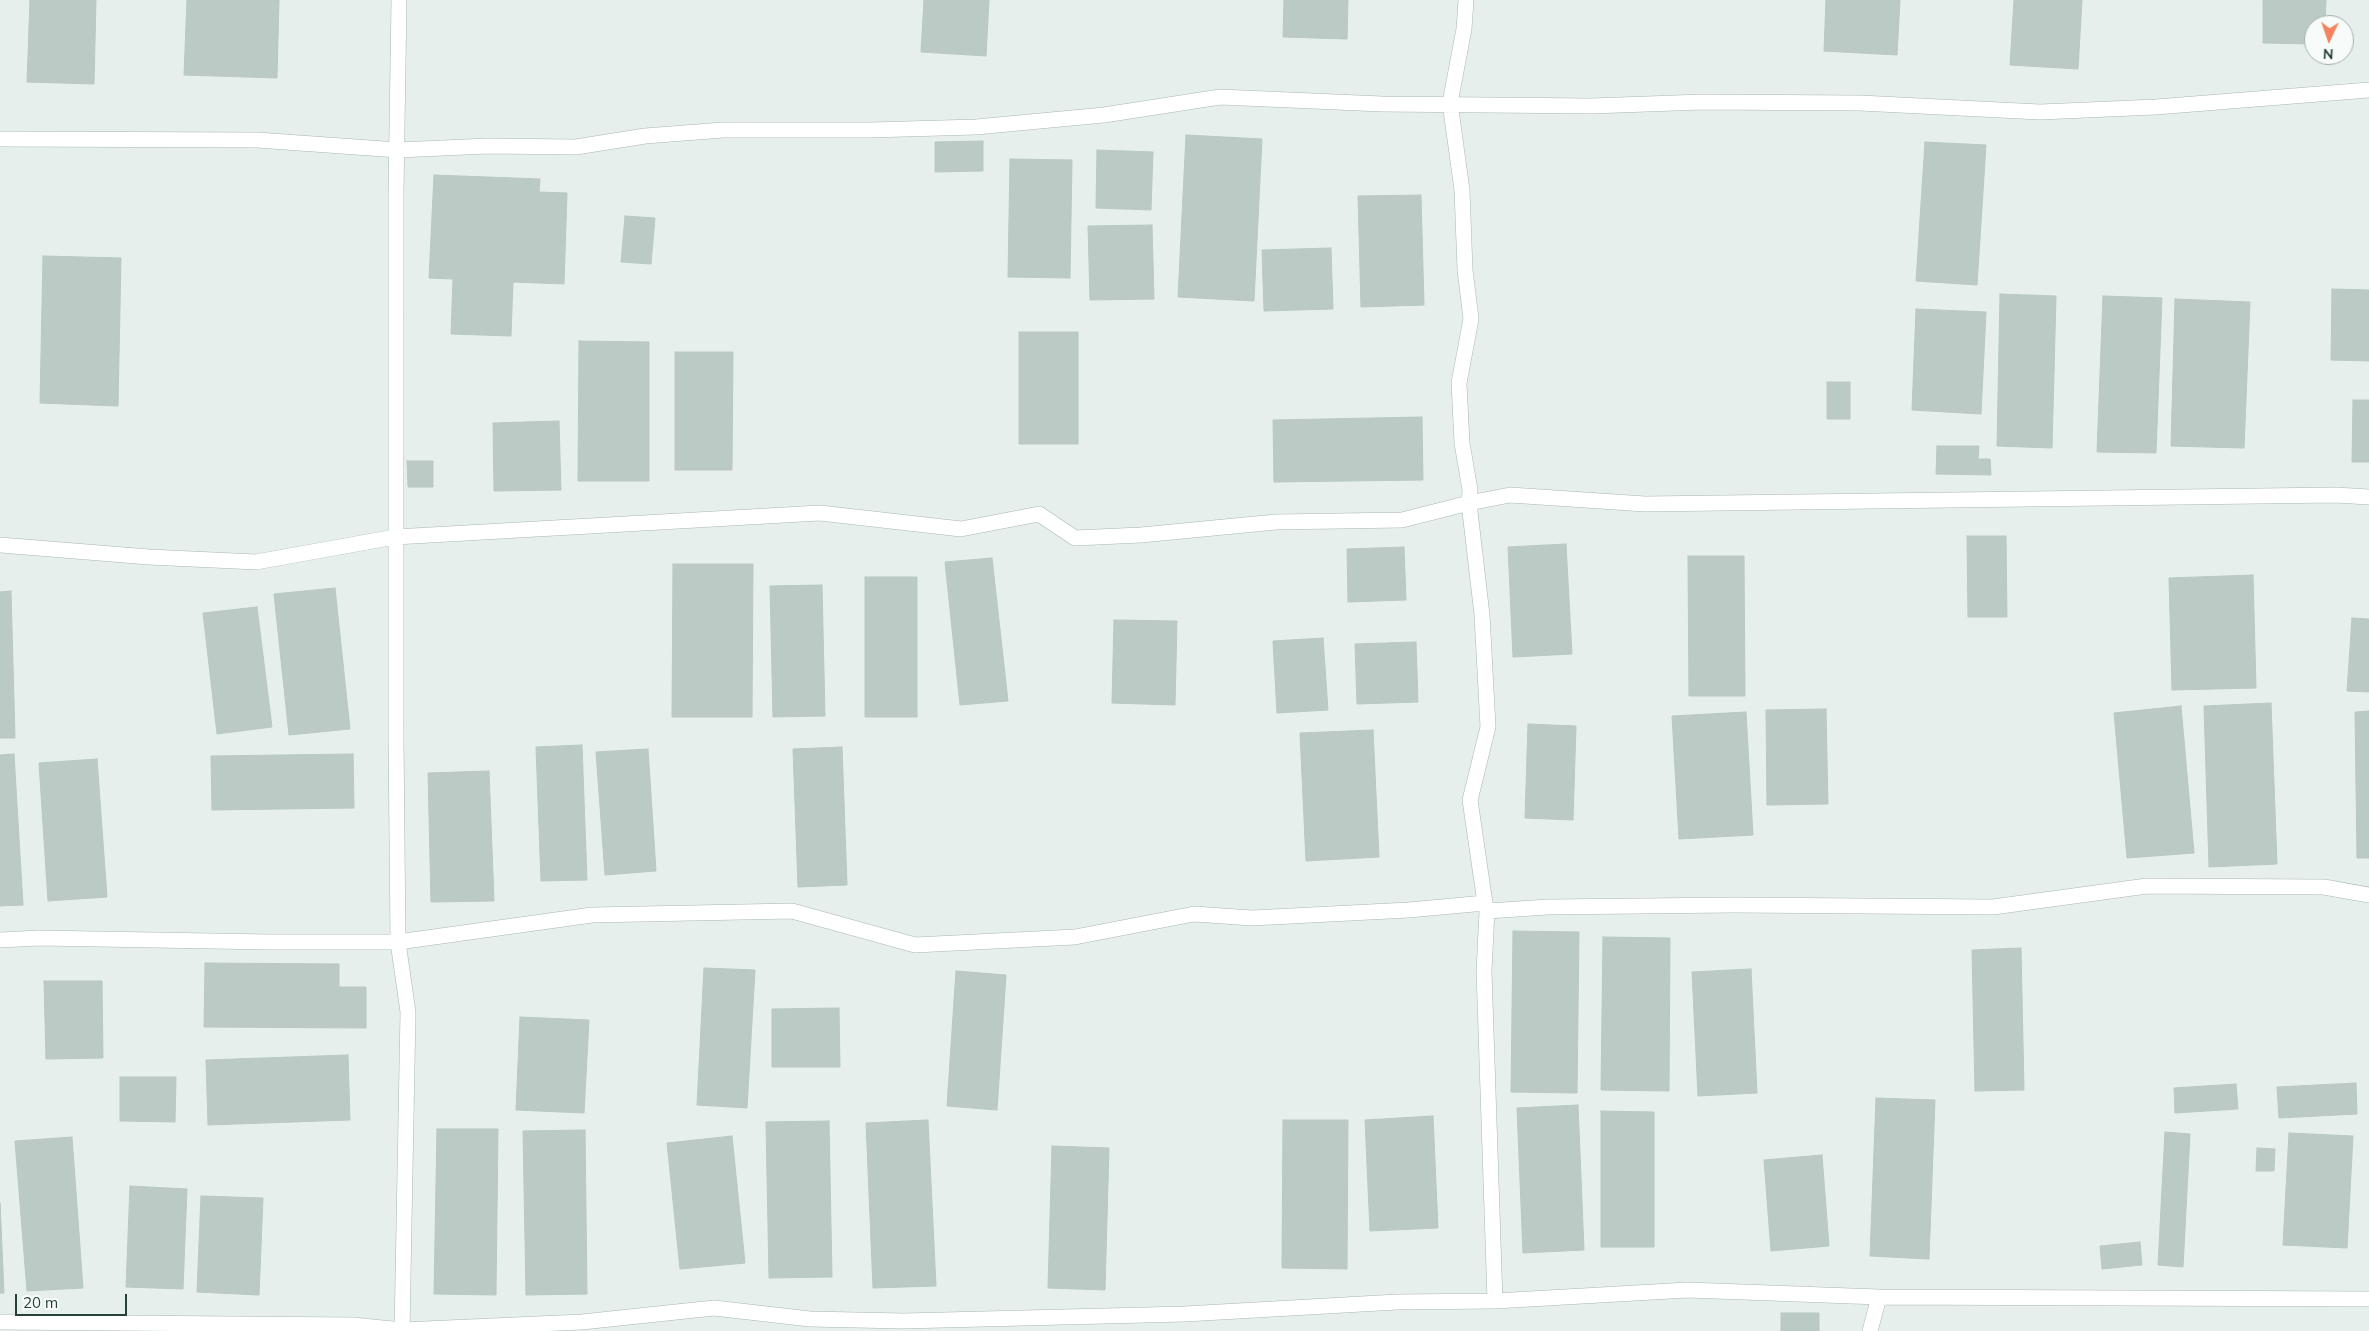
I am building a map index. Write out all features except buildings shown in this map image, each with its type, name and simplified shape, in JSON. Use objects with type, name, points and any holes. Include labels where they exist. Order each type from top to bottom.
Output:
[{"type":"street","points":[[399,0],[396,192],[395,537],[398,942],[408,1012],[402,1331]]},
{"type":"street","points":[[1466,0],[1464,29],[1450,103],[1462,190],[1465,270],[1471,319],[1459,383],[1462,443],[1470,490],[1469,502],[1482,615],[1488,727],[1470,800],[1486,907],[1484,971],[1496,1301]]},
{"type":"street","points":[[0,138],[257,140],[398,150],[488,146],[576,147],[645,136],[723,130],[871,130],[976,127],[1104,115],[1220,97],[1382,104],[1450,103],[1592,106],[1702,102],[1860,104],[2040,112],[2156,107],[2369,90]]},
{"type":"street","points":[[0,546],[149,557],[256,562],[395,537],[820,513],[961,529],[1039,514],[1075,538],[1141,535],[1276,522],[1402,520],[1469,502],[1510,495],[1645,504],[2336,495],[2369,497]]},
{"type":"street","points":[[0,940],[39,938],[398,942],[592,915],[792,911],[916,945],[1075,937],[1194,914],[1252,918],[1486,907],[1734,905],[1993,907],[2147,886],[2324,887],[2369,895]]},
{"type":"street","points":[[0,1322],[353,1325],[402,1331],[582,1322],[714,1308],[810,1319],[903,1321],[1185,1314],[1397,1302],[1496,1301],[1688,1290],[1879,1297],[2369,1299],[2369,1294]]},
{"type":"street","points":[[1870,1331],[1879,1297]]}]
